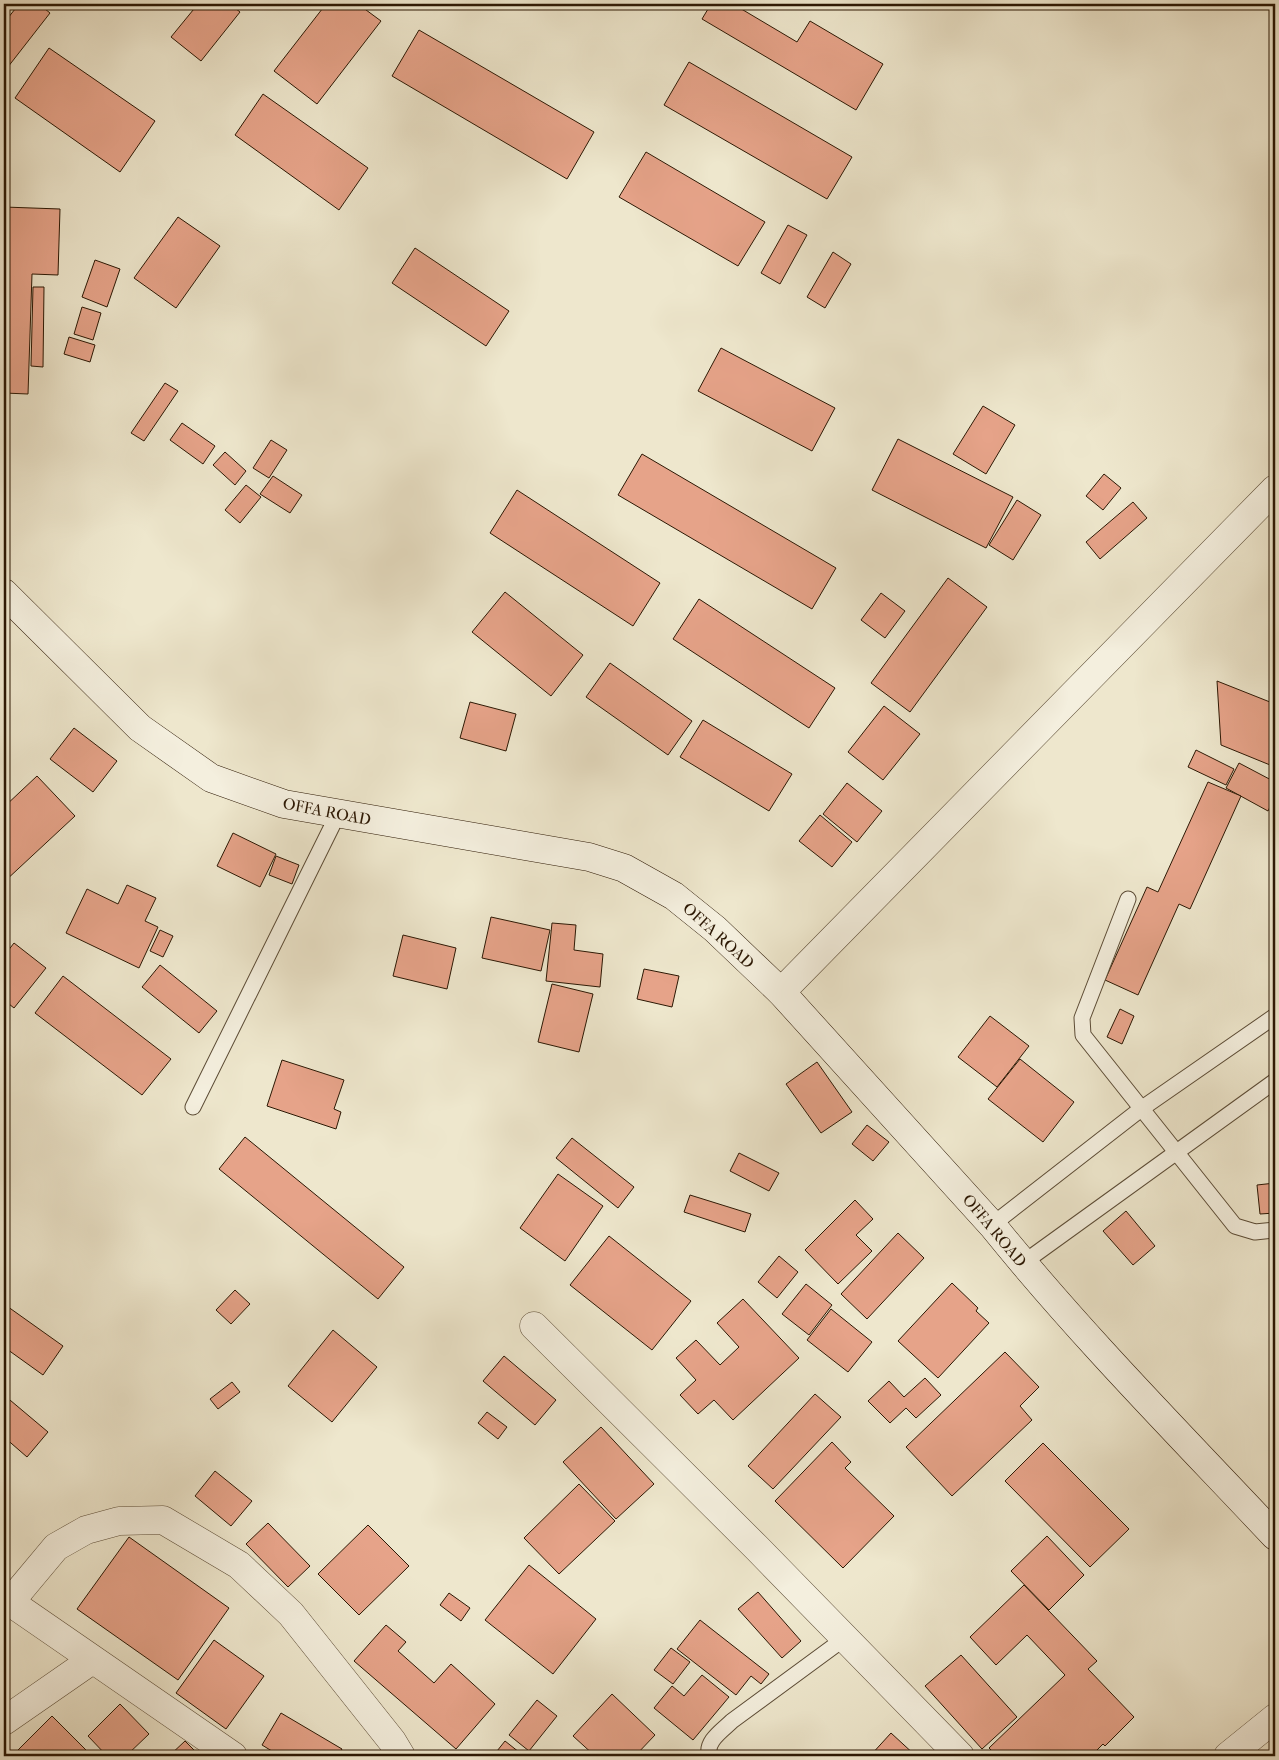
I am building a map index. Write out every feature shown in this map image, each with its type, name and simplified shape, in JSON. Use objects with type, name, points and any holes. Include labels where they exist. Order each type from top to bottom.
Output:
[{"type":"street","points":[[781,992],[1275,489]]},
{"type":"street","name":"OFFA ROAD","points":[[4,593],[140,728],[212,778],[284,804],[589,858],[624,868],[674,896],[715,929],[781,992],[992,1225],[1023,1263],[1137,1390],[1275,1536]]},
{"type":"street","points":[[534,1326],[960,1756]]},
{"type":"street","points":[[234,1756],[7,1600],[56,1547],[86,1530],[119,1520],[163,1520],[239,1565],[291,1614],[392,1741],[401,1756]]},
{"type":"street","points":[[4,1721],[92,1660]]},
{"type":"street","points":[[1228,1756],[1275,1718]]},
{"type":"lane","points":[[193,1107],[338,814]]},
{"type":"lane","points":[[1128,899],[1082,1018],[1083,1035],[1235,1226],[1255,1232],[1275,1230]]},
{"type":"lane","points":[[992,1225],[1141,1109],[1275,1016]]},
{"type":"lane","points":[[1023,1263],[1275,1081]]},
{"type":"lane","points":[[710,1756],[708,1753],[710,1744],[732,1722],[845,1638]]},
{"type":"building","points":[[19,4],[39,4],[50,13],[4,72],[4,23]]},
{"type":"building","points":[[198,4],[230,4],[240,12],[201,61],[171,37]]},
{"type":"building","points":[[326,4],[358,4],[381,21],[317,104],[274,71]]},
{"type":"building","points":[[711,4],[733,4],[797,42],[810,21],[883,64],[856,110],[702,19]]},
{"type":"building","points":[[419,30],[594,132],[567,179],[392,76]]},
{"type":"building","points":[[49,48],[155,121],[120,172],[15,98]]},
{"type":"building","points":[[689,62],[852,157],[827,199],[664,105]]},
{"type":"building","points":[[263,94],[368,168],[339,210],[235,135]]},
{"type":"building","points":[[646,152],[765,222],[738,266],[619,197]]},
{"type":"building","points":[[4,207],[60,209],[58,275],[32,274],[28,394],[4,393]]},
{"type":"building","points":[[178,217],[220,246],[176,308],[134,278]]},
{"type":"building","points":[[788,225],[807,235],[780,284],[761,273]]},
{"type":"building","points":[[415,248],[509,311],[486,346],[392,283]]},
{"type":"building","points":[[833,252],[851,264],[825,308],[807,297]]},
{"type":"building","points":[[95,260],[120,269],[107,307],[82,297]]},
{"type":"building","points":[[33,287],[44,287],[43,367],[31,366]]},
{"type":"building","points":[[82,307],[101,313],[93,340],[74,334]]},
{"type":"building","points":[[69,337],[95,345],[90,362],[64,354]]},
{"type":"building","points":[[721,348],[835,408],[812,451],[698,391]]},
{"type":"building","points":[[165,383],[178,391],[144,441],[131,433]]},
{"type":"building","points":[[983,406],[1015,425],[986,474],[953,454]]},
{"type":"building","points":[[182,423],[215,446],[203,464],[170,440]]},
{"type":"building","points":[[898,439],[1013,497],[986,548],[872,490]]},
{"type":"building","points":[[271,440],[287,450],[269,478],[253,468]]},
{"type":"building","points":[[225,452],[246,471],[235,485],[213,465]]},
{"type":"building","points":[[642,454],[836,568],[812,609],[618,495]]},
{"type":"building","points":[[1104,474],[1121,488],[1103,510],[1086,496]]},
{"type":"building","points":[[273,476],[302,495],[290,513],[260,494]]},
{"type":"building","points":[[246,485],[261,497],[240,523],[225,510]]},
{"type":"building","points":[[517,490],[660,583],[633,626],[490,533]]},
{"type":"building","points":[[1017,500],[1041,515],[1013,560],[989,545]]},
{"type":"building","points":[[1133,502],[1147,518],[1100,559],[1086,542]]},
{"type":"building","points":[[948,578],[987,607],[910,712],[871,683]]},
{"type":"building","points":[[505,592],[583,655],[551,696],[472,632]]},
{"type":"building","points":[[881,593],[905,611],[885,638],[861,620]]},
{"type":"building","points":[[699,599],[835,688],[809,728],[673,639]]},
{"type":"building","points":[[610,663],[692,721],[668,755],[586,697]]},
{"type":"building","points":[[1217,681],[1275,704],[1275,767],[1221,745]]},
{"type":"building","points":[[470,702],[516,714],[506,751],[460,738]]},
{"type":"building","points":[[884,706],[920,734],[883,780],[848,752]]},
{"type":"building","points":[[703,720],[792,774],[769,811],[680,757]]},
{"type":"building","points":[[74,728],[117,761],[93,792],[50,759]]},
{"type":"building","points":[[1196,750],[1234,769],[1226,785],[1188,767]]},
{"type":"building","points":[[1239,763],[1275,782],[1275,797],[1268,811],[1226,788]]},
{"type":"building","points":[[37,776],[75,816],[4,882],[4,807]]},
{"type":"building","points":[[1208,782],[1241,796],[1190,909],[1179,904],[1138,995],[1105,980],[1147,887],[1158,892]]},
{"type":"building","points":[[847,783],[882,811],[857,842],[823,814]]},
{"type":"building","points":[[820,815],[852,842],[832,867],[799,841]]},
{"type":"building","points":[[233,833],[276,854],[260,887],[217,866]]},
{"type":"building","points":[[276,856],[299,865],[292,884],[269,875]]},
{"type":"building","points":[[127,885],[156,898],[145,921],[158,927],[139,968],[66,933],[87,889],[118,904]]},
{"type":"building","points":[[491,917],[550,930],[541,971],[482,958]]},
{"type":"building","points":[[552,923],[576,925],[574,950],[603,954],[600,987],[546,981]]},
{"type":"building","points":[[160,930],[173,936],[163,957],[150,951]]},
{"type":"building","points":[[403,935],[456,948],[447,989],[393,976]]},
{"type":"building","points":[[14,943],[46,968],[14,1008],[4,1000],[4,956]]},
{"type":"building","points":[[160,965],[217,1011],[199,1033],[142,987]]},
{"type":"building","points":[[644,969],[679,976],[672,1007],[637,999]]},
{"type":"building","points":[[63,976],[171,1059],[142,1095],[35,1013]]},
{"type":"building","points":[[552,984],[593,994],[579,1052],[538,1042]]},
{"type":"building","points":[[1120,1009],[1134,1016],[1122,1044],[1107,1037]]},
{"type":"building","points":[[990,1016],[1029,1046],[997,1087],[958,1057]]},
{"type":"building","points":[[1020,1059],[1074,1102],[1043,1142],[988,1099]]},
{"type":"building","points":[[282,1060],[344,1080],[334,1109],[341,1112],[336,1129],[267,1106]]},
{"type":"building","points":[[817,1062],[852,1112],[821,1133],[786,1084]]},
{"type":"building","points":[[867,1125],[889,1142],[873,1161],[852,1144]]},
{"type":"building","points":[[245,1137],[404,1267],[378,1299],[219,1169]]},
{"type":"building","points":[[572,1138],[634,1187],[618,1208],[556,1158]]},
{"type":"building","points":[[739,1153],[779,1173],[769,1191],[730,1171]]},
{"type":"building","points":[[558,1174],[603,1206],[565,1261],[520,1228]]},
{"type":"building","points":[[1275,1183],[1275,1213],[1260,1214],[1257,1185]]},
{"type":"building","points":[[690,1195],[751,1214],[745,1232],[684,1212]]},
{"type":"building","points":[[855,1200],[873,1219],[856,1235],[872,1251],[838,1284],[805,1250]]},
{"type":"building","points":[[1126,1211],[1155,1246],[1133,1265],[1103,1231]]},
{"type":"building","points":[[898,1233],[924,1258],[867,1319],[841,1294]]},
{"type":"building","points":[[609,1236],[691,1301],[652,1350],[570,1285]]},
{"type":"building","points":[[779,1256],[798,1272],[777,1298],[758,1282]]},
{"type":"building","points":[[952,1283],[978,1308],[976,1311],[989,1323],[938,1378],[898,1341]]},
{"type":"building","points":[[806,1284],[832,1305],[809,1335],[782,1314]]},
{"type":"building","points":[[235,1290],[250,1304],[231,1324],[216,1310]]},
{"type":"building","points":[[743,1299],[799,1358],[733,1420],[714,1400],[698,1414],[680,1395],[696,1380],[676,1358],[696,1340],[720,1365],[739,1347],[717,1323]]},
{"type":"building","points":[[4,1304],[63,1346],[43,1375],[4,1347]]},
{"type":"building","points":[[831,1309],[872,1342],[848,1372],[807,1340]]},
{"type":"building","points":[[333,1330],[377,1367],[332,1422],[288,1386]]},
{"type":"building","points":[[1005,1352],[1039,1387],[1020,1406],[1032,1420],[952,1496],[906,1447]]},
{"type":"building","points":[[504,1356],[556,1400],[535,1425],[483,1381]]},
{"type":"building","points":[[925,1378],[941,1395],[916,1418],[906,1408],[890,1423],[868,1401],[889,1381],[904,1397]]},
{"type":"building","points":[[232,1382],[240,1392],[218,1409],[210,1399]]},
{"type":"building","points":[[815,1394],[841,1417],[773,1489],[748,1466]]},
{"type":"building","points":[[4,1395],[48,1432],[27,1457],[4,1437]]},
{"type":"building","points":[[487,1412],[507,1427],[498,1439],[478,1423]]},
{"type":"building","points":[[601,1427],[654,1484],[616,1519],[563,1462]]},
{"type":"building","points":[[832,1442],[851,1462],[845,1468],[894,1516],[843,1568],[775,1501]]},
{"type":"building","points":[[1043,1443],[1129,1529],[1090,1567],[1005,1481]]},
{"type":"building","points":[[215,1471],[252,1501],[231,1526],[195,1496]]},
{"type":"building","points":[[579,1484],[615,1521],[559,1574],[524,1538]]},
{"type":"building","points":[[268,1523],[310,1566],[288,1587],[246,1544]]},
{"type":"building","points":[[368,1525],[409,1566],[359,1615],[318,1574]]},
{"type":"building","points":[[1047,1536],[1084,1575],[1049,1610],[1011,1571]]},
{"type":"building","points":[[129,1537],[229,1608],[178,1680],[77,1609]]},
{"type":"building","points":[[529,1565],[596,1619],[553,1674],[485,1620]]},
{"type":"building","points":[[1024,1585],[1097,1661],[1088,1669],[1134,1717],[1105,1746],[1103,1744],[1091,1756],[997,1756],[989,1748],[1065,1675],[1027,1635],[996,1665],[970,1637]]},
{"type":"building","points":[[758,1592],[801,1641],[782,1658],[738,1609]]},
{"type":"building","points":[[449,1593],[470,1608],[461,1621],[440,1605]]},
{"type":"building","points":[[700,1620],[769,1674],[761,1684],[751,1676],[736,1695],[677,1649]]},
{"type":"building","points":[[386,1625],[406,1642],[398,1651],[434,1683],[451,1664],[495,1704],[456,1749],[354,1661]]},
{"type":"building","points":[[214,1640],[264,1676],[226,1729],[176,1693]]},
{"type":"building","points":[[671,1648],[690,1662],[673,1684],[654,1670]]},
{"type":"building","points":[[961,1655],[1017,1717],[982,1749],[925,1686]]},
{"type":"building","points":[[702,1675],[729,1697],[693,1740],[654,1708],[672,1686],[684,1696]]},
{"type":"building","points":[[612,1694],[655,1735],[635,1756],[595,1756],[573,1736]]},
{"type":"building","points":[[537,1700],[557,1716],[529,1751],[509,1735]]},
{"type":"building","points":[[120,1704],[149,1734],[126,1756],[107,1756],[88,1736]]},
{"type":"building","points":[[281,1713],[342,1749],[338,1756],[280,1756],[262,1745]]},
{"type":"building","points":[[52,1716],[89,1753],[85,1756],[12,1756]]},
{"type":"building","points":[[891,1733],[916,1756],[870,1756]]},
{"type":"building","points":[[185,1741],[200,1756],[169,1756]]},
{"type":"building","points":[[505,1741],[524,1756],[493,1756]]}]
